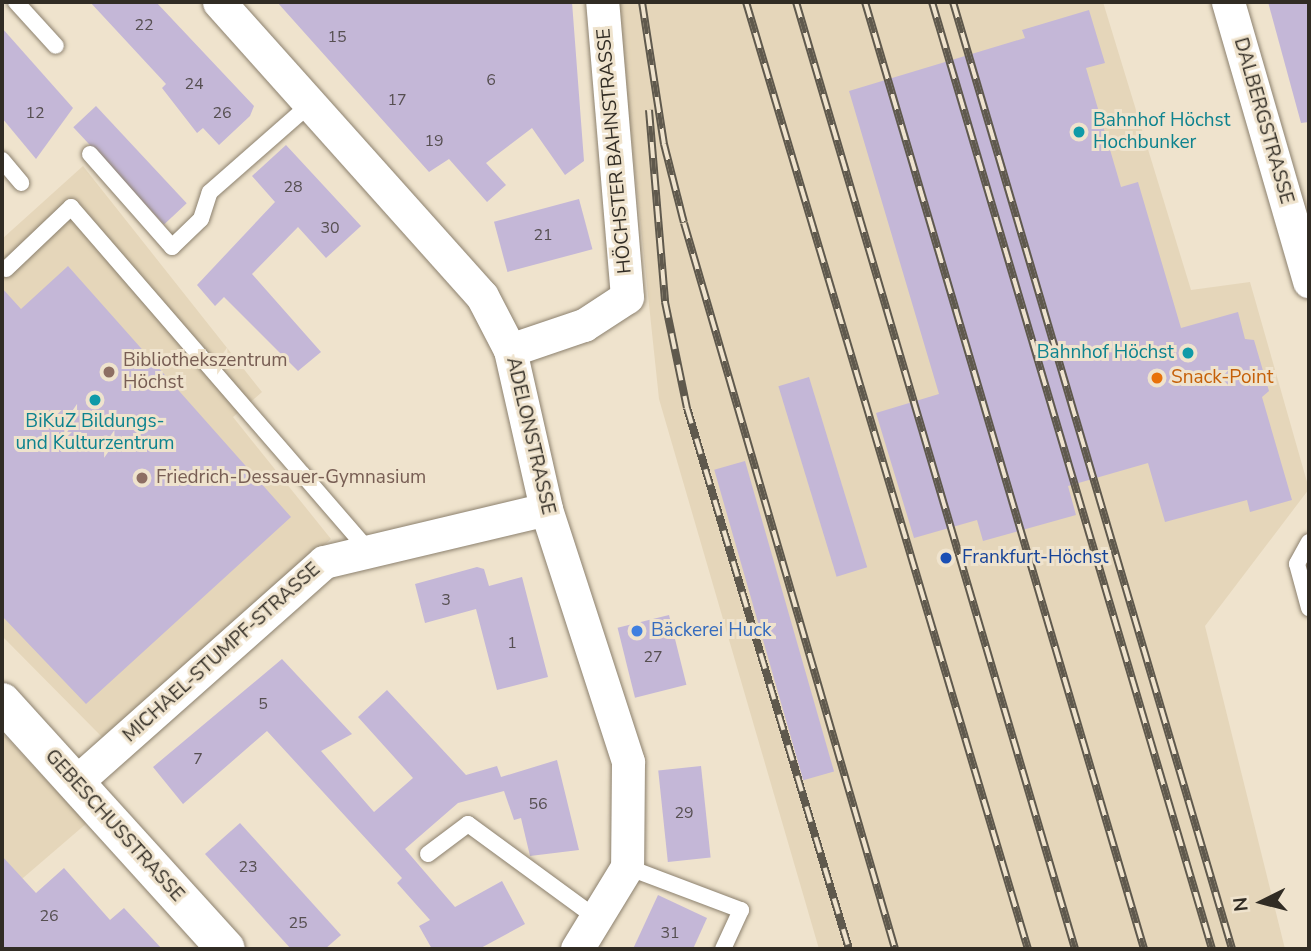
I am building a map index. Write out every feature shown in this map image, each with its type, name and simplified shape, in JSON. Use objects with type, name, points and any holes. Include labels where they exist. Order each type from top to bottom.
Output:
[{"type":"street","name":"ADELONSTRASSE","points":[[219,2],[482,296],[510,350],[546,509],[628,762],[626,867],[599,920],[577,949]]},
{"type":"street","name":"HÖCHSTER BAHNSTRASSE","points":[[510,350],[584,326],[627,297],[602,2]]},
{"type":"street","name":"DALBERGSTRASSE","points":[[1228,2],[1309,281]]},
{"type":"street","name":"MICHAEL-STUMPF-STRASSE","points":[[75,783],[324,562],[546,509]]},
{"type":"street","name":"GEBESCHUSSTRASSE","points":[[2,702],[226,949]]},
{"type":"lane","points":[[21,3],[56,46]]},
{"type":"lane","points":[[90,153],[172,247],[201,219],[209,192],[310,104]]},
{"type":"lane","points":[[2,160],[21,183]]},
{"type":"lane","points":[[6,269],[71,206],[369,551]]},
{"type":"lane","points":[[1309,542],[1297,564],[1309,608]]},
{"type":"lane","points":[[428,854],[468,824],[599,920]]},
{"type":"lane","points":[[626,867],[741,910],[723,949]]},
{"type":"shaded area","points":[[617,2],[1103,2],[1191,290],[1250,282],[1309,489],[1205,626],[1285,949],[819,949],[659,399]]},
{"type":"shaded area","name":"Friedrich-Dessauer-Gymnasium","points":[[83,166],[262,392],[233,417],[331,539],[102,737],[2,636],[2,239]]},
{"type":"shaded area","points":[[2,733],[87,823],[2,896]]},
{"type":"building","points":[[90,2],[156,2],[254,106],[250,116],[219,145],[203,128],[197,133],[162,88],[166,84]]},
{"type":"building","points":[[277,2],[572,2],[584,161],[565,175],[532,128],[486,163],[506,185],[487,202],[449,159],[429,172]]},
{"type":"building","points":[[1268,2],[1309,2],[1309,122],[1301,123]]},
{"type":"building","points":[[1089,10],[1105,63],[1086,68],[1121,187],[1138,182],[1181,328],[1238,312],[1245,339],[1254,340],[1269,391],[1262,397],[1292,500],[1250,512],[1247,500],[1165,522],[1148,463],[1068,486],[1076,515],[983,541],[977,520],[914,538],[876,413],[939,394],[849,91],[1025,38],[1022,30]]},
{"type":"building","points":[[2,28],[73,108],[36,159],[2,118]]},
{"type":"building","points":[[96,106],[187,203],[164,224],[73,127]]},
{"type":"building","points":[[286,145],[361,226],[326,258],[298,227],[252,274],[321,352],[298,371],[224,297],[215,306],[197,285],[275,202],[252,176]]},
{"type":"building","points":[[579,199],[592,249],[507,272],[494,222]]},
{"type":"building","name":"Friedrich-Dessauer-Gymnasium","points":[[68,266],[291,517],[86,704],[2,616],[2,288],[21,309]]},
{"type":"building","points":[[809,377],[867,567],[837,577],[778,386]]},
{"type":"building","points":[[745,461],[834,771],[803,780],[714,470]]},
{"type":"building","points":[[477,567],[484,569],[489,586],[522,577],[548,677],[497,690],[476,609],[425,623],[415,584]]},
{"type":"building","points":[[669,615],[686,685],[635,698],[618,628]]},
{"type":"building","points":[[282,659],[352,734],[321,751],[374,812],[413,778],[358,717],[387,690],[466,775],[497,766],[501,777],[557,760],[579,850],[530,856],[521,818],[514,820],[504,791],[458,803],[405,849],[455,907],[502,881],[525,924],[479,949],[432,949],[419,926],[430,920],[397,883],[402,878],[267,731],[183,804],[153,767]]},
{"type":"building","points":[[701,766],[711,857],[668,862],[658,770]]},
{"type":"building","points":[[240,823],[341,935],[325,949],[291,949],[205,854]]},
{"type":"building","points":[[2,856],[36,893],[64,868],[110,920],[124,908],[162,949],[2,949]]},
{"type":"building","points":[[658,895],[707,918],[693,949],[633,949]]},
{"type":"railway","points":[[642,2],[664,144],[684,223],[895,949]]},
{"type":"railway","points":[[746,2],[1028,949]]},
{"type":"railway","points":[[796,2],[1075,949]]},
{"type":"railway","points":[[865,2],[1144,949]]},
{"type":"railway","points":[[932,2],[1212,949]]},
{"type":"railway","points":[[953,2],[1232,949]]},
{"type":"railway","points":[[649,110],[665,302],[687,408],[849,949]]},
{"type":"place","name":"Bahnhof Höchst Hochbunker","points":[[1079,132]]},
{"type":"place","name":"Bahnhof Höchst","points":[[1188,353]]},
{"type":"place","name":"Bibliothekszentrum Höchst","points":[[109,372]]},
{"type":"place","name":"Snack-Point","points":[[1157,378]]},
{"type":"place","name":"BiKuZ Bildungs- und Kulturzentrum","points":[[95,400]]},
{"type":"place","name":"Friedrich-Dessauer-Gymnasium","points":[[142,478]]},
{"type":"place","name":"Frankfurt-Höchst","points":[[946,558]]},
{"type":"place","name":"Bäckerei Huck","points":[[637,631]]}]
